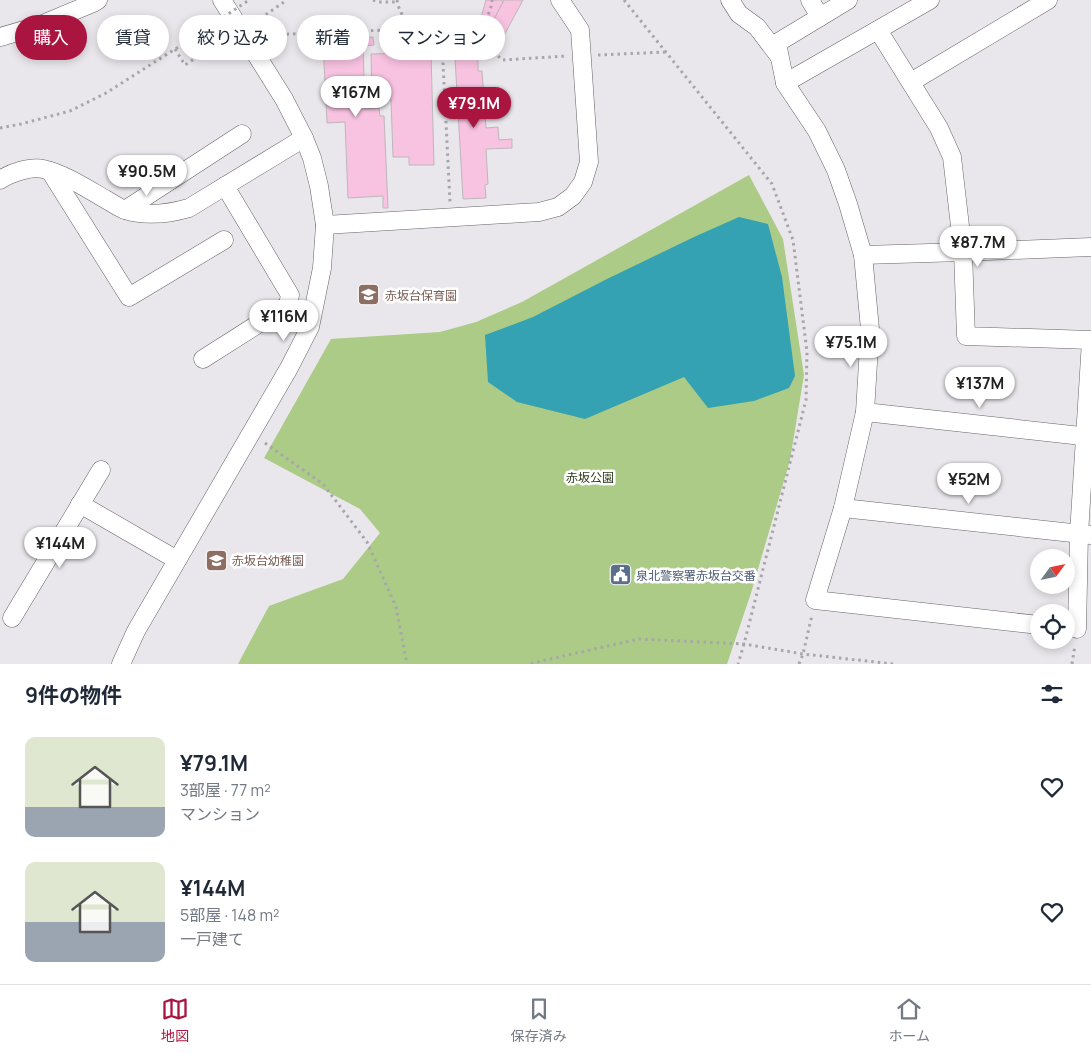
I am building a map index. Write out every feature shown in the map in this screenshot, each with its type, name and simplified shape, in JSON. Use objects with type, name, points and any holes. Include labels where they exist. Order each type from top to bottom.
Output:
[{"type":"street","points":[[0,36],[38,26],[98,0]]},
{"type":"street","points":[[121,664],[136,631],[289,368],[310,327],[322,268],[325,225],[319,186],[312,158],[284,99],[222,0]]},
{"type":"street","points":[[325,225],[539,212],[558,207],[567,202],[583,182],[589,162],[580,30],[560,0]]},
{"type":"street","points":[[730,0],[739,14],[757,27],[779,56]]},
{"type":"street","points":[[810,0],[820,17]]},
{"type":"street","points":[[848,0],[776,43],[785,83],[817,131],[836,170],[848,204],[863,255],[870,329],[865,412],[843,508],[815,600],[1030,624]]},
{"type":"street","points":[[785,83],[930,0]]},
{"type":"street","points":[[910,82],[1048,0]]},
{"type":"street","points":[[878,30],[939,128],[952,157],[963,252],[966,336],[1091,340],[1085,535],[1078,629]]},
{"type":"street","points":[[125,210],[242,134]]},
{"type":"street","points":[[0,180],[7,175],[27,169],[42,168],[61,175],[125,210],[151,214],[173,213],[189,208],[304,138]]},
{"type":"street","points":[[50,171],[129,297],[224,240]]},
{"type":"street","points":[[202,358],[288,305],[290,295],[225,186]]},
{"type":"street","points":[[863,255],[1091,247]]},
{"type":"street","points":[[865,412],[1088,437]]},
{"type":"street","points":[[12,618],[101,470]]},
{"type":"street","points":[[80,504],[177,560]]},
{"type":"street","points":[[843,508],[1085,535]]},
{"type":"path","points":[[0,128],[70,111],[106,93],[249,0]]},
{"type":"path","points":[[265,15],[287,0]]},
{"type":"path","points":[[373,0],[378,2],[397,1],[403,15]]},
{"type":"path","points":[[488,15],[492,0]]},
{"type":"path","points":[[624,0],[772,184],[793,240],[807,352],[806,400],[738,664]]},
{"type":"path","points":[[287,34],[379,30]]},
{"type":"path","points":[[175,49],[179,55]]},
{"type":"path","points":[[182,60],[185,65],[193,60]]},
{"type":"path","points":[[443,60],[451,218]]},
{"type":"path","points":[[251,432],[323,484],[367,542],[396,606],[407,664]]},
{"type":"path","points":[[799,664],[815,600]]},
{"type":"path","points":[[532,664],[541,660],[639,639],[744,644],[803,654],[894,664]]},
{"type":"green space","name":"赤坂公園","points":[[749,175],[783,239],[804,375],[790,460],[751,593],[727,664],[238,664],[269,606],[343,579],[380,533],[360,509],[264,458],[331,339],[440,332],[476,322],[522,302]]},
{"type":"water","points":[[739,217],[768,224],[782,277],[795,376],[789,388],[754,401],[708,408],[684,377],[585,419],[517,402],[488,382],[485,335],[533,317],[607,279]]},
{"type":"building","points":[[486,0],[504,0],[496,15],[482,14]]},
{"type":"building","points":[[504,0],[523,0],[505,34],[505,15],[496,15]]},
{"type":"building","points":[[369,37],[373,37],[374,45],[369,45]]},
{"type":"building","points":[[371,54],[379,54],[379,60],[431,60],[434,165],[409,165],[409,157],[393,157],[391,100],[372,100]]},
{"type":"building","points":[[324,60],[363,60],[365,109],[379,108],[380,116],[384,116],[388,208],[383,208],[383,196],[348,198],[345,122],[327,123]]},
{"type":"building","points":[[455,60],[478,60],[478,71],[482,71],[486,128],[498,127],[499,140],[512,139],[512,148],[486,149],[488,184],[485,185],[486,198],[463,199]]},
{"type":"place","name":"赤坂台保育園","points":[[369,295]]},
{"type":"place","name":"赤坂台幼稚園","points":[[216,560]]},
{"type":"place","name":"泉北警察署赤坂台交番","points":[[620,575]]}]
